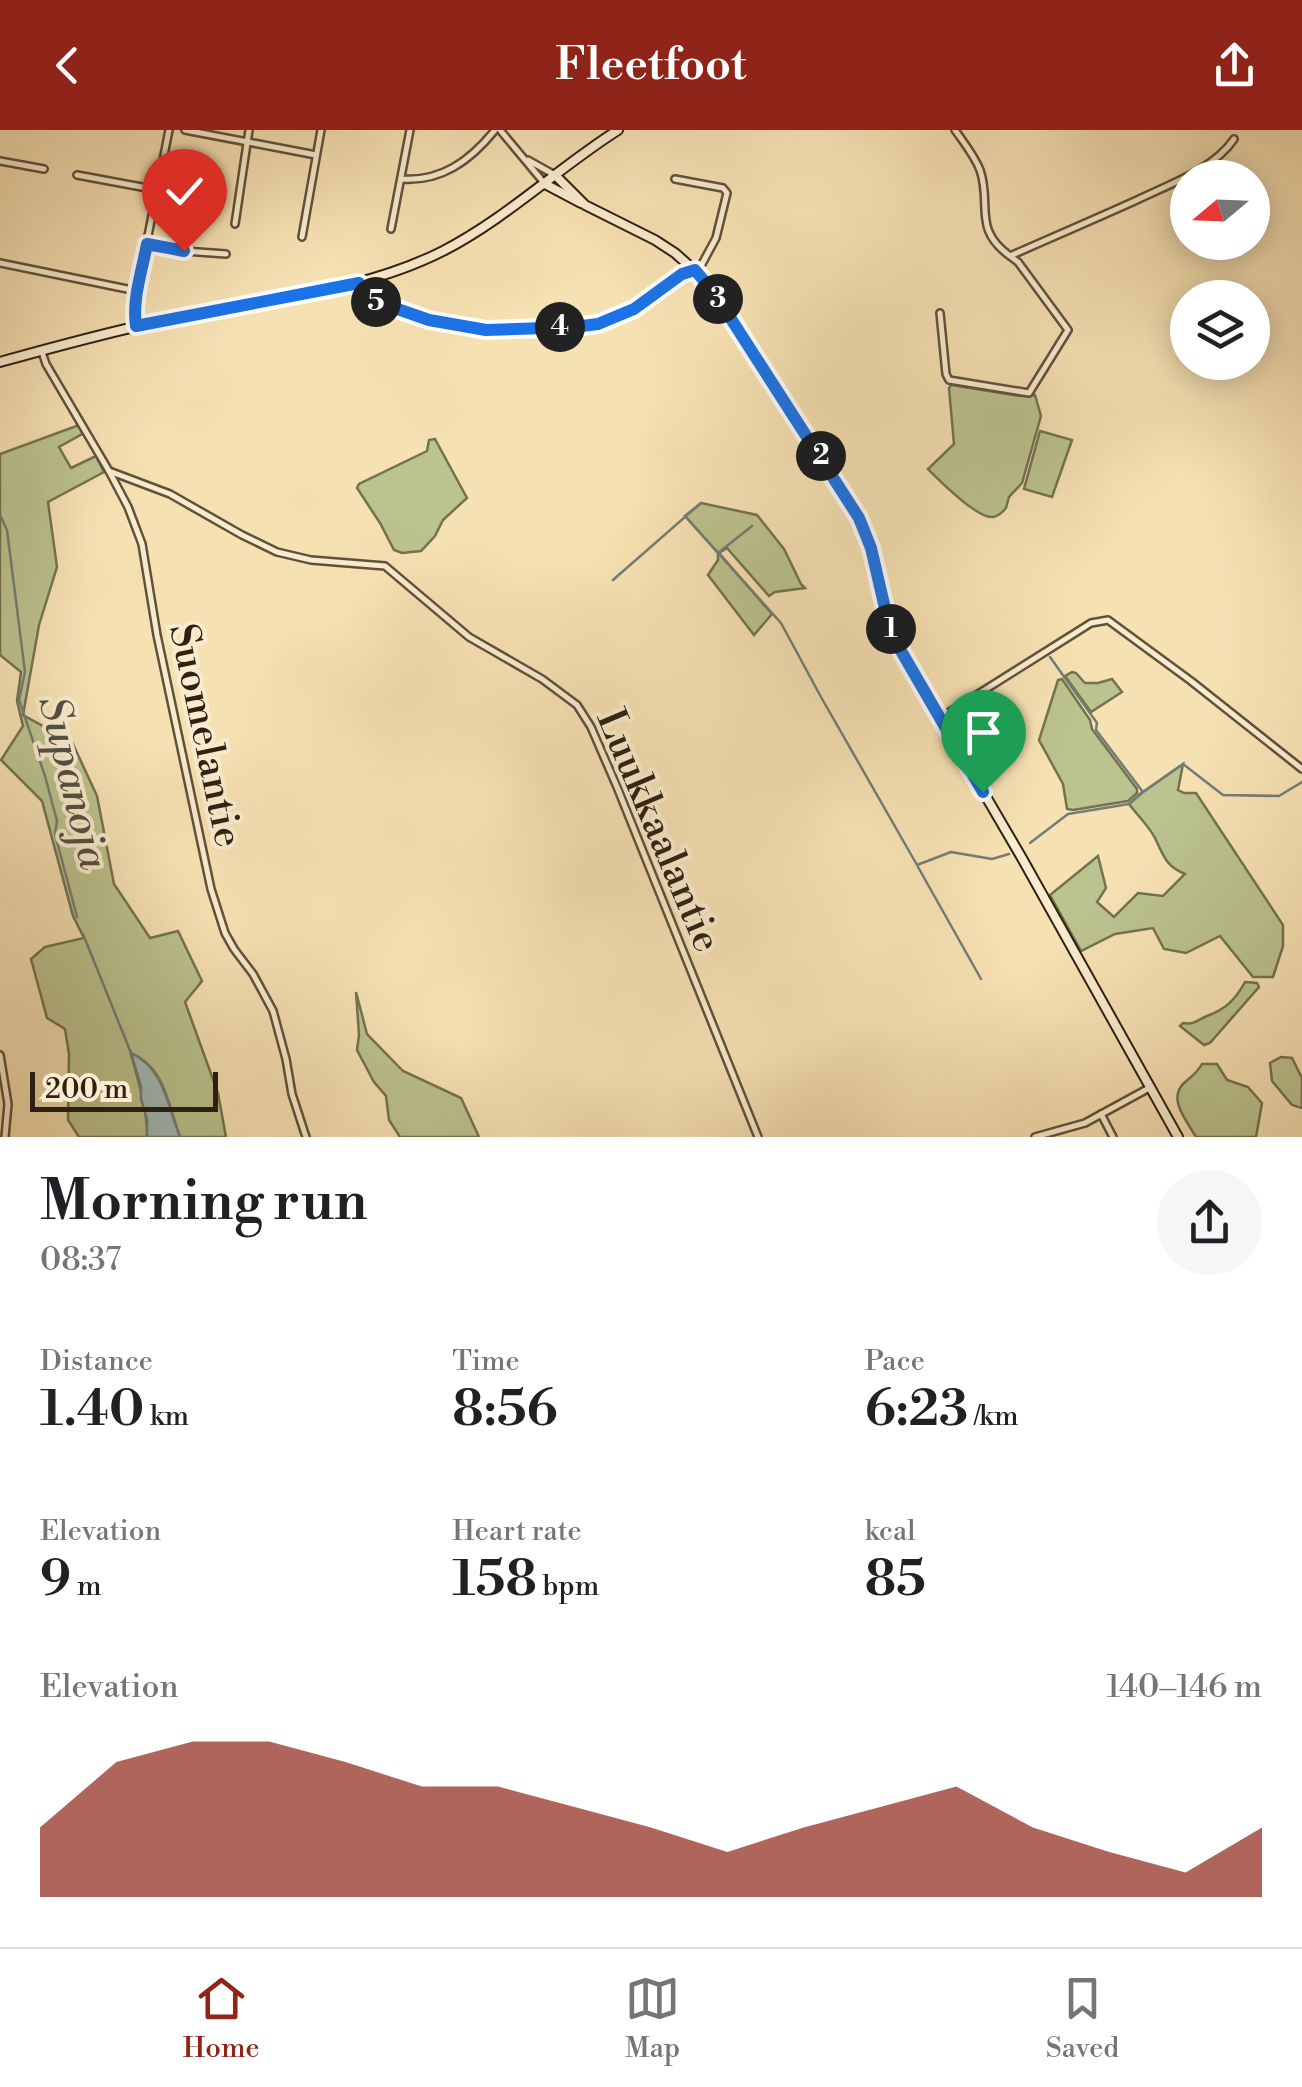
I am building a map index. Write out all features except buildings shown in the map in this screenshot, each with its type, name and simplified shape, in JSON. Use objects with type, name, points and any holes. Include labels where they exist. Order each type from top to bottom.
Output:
[{"type":"street","points":[[136,326],[137,291],[169,130]]},
{"type":"street","points":[[185,130],[316,155]]},
{"type":"street","points":[[234,224],[249,130]]},
{"type":"street","points":[[302,237],[321,130]]},
{"type":"street","points":[[390,230],[410,130]]},
{"type":"street","points":[[400,179],[439,175],[460,166],[497,130],[545,184],[655,240],[695,270],[726,310],[859,518],[897,644],[1178,1137]]},
{"type":"street","points":[[0,362],[136,326],[359,283],[442,251],[483,228],[618,130]]},
{"type":"street","points":[[955,130],[982,174],[988,230],[998,247],[1018,262],[1073,337]]},
{"type":"street","points":[[1010,256],[1161,189],[1228,149],[1234,138]]},
{"type":"street","points":[[525,158],[555,175],[585,205]]},
{"type":"street","points":[[0,161],[44,169]]},
{"type":"street","points":[[77,175],[158,190]]},
{"type":"street","points":[[359,283],[366,298],[429,320],[486,330],[598,324],[634,309],[682,274],[695,270],[716,238],[727,194],[723,188],[676,178]]},
{"type":"street","points":[[142,197],[145,188]]},
{"type":"street","points":[[147,244],[226,254]]},
{"type":"street","points":[[0,263],[137,291]]},
{"type":"street","points":[[940,313],[949,380],[1029,393],[1068,330]]},
{"type":"street","name":"Suomelantie","points":[[42,350],[46,364],[128,507],[142,544],[157,635],[212,889],[225,933],[273,1011],[306,1137]]},
{"type":"street","name":"Luukkaalantie","points":[[109,471],[170,494],[278,552],[311,560],[386,566],[469,637],[577,704],[617,787],[758,1137]]},
{"type":"street","points":[[940,718],[1092,624],[1108,620],[1302,768]]},
{"type":"street","points":[[0,1056],[8,1104],[5,1137]]},
{"type":"street","points":[[1035,1137],[1085,1123],[1150,1087]]},
{"type":"street","points":[[1101,1114],[1113,1137]]},
{"type":"green space","points":[[951,385],[1035,395],[1041,416],[1022,483],[1009,497],[1006,508],[995,517],[969,506],[928,469],[954,444]]},
{"type":"green space","points":[[79,425],[84,433],[59,447],[71,468],[96,456],[104,472],[48,502],[57,567],[39,625],[23,715],[72,742],[97,796],[114,884],[150,938],[178,931],[202,981],[185,1002],[218,1093],[226,1137],[180,1137],[159,1078],[142,1060],[131,1055],[147,1137],[79,1137],[68,1120],[69,1054],[65,1029],[47,1018],[31,959],[45,947],[84,938],[73,916],[42,801],[1,760],[23,726],[17,701],[21,672],[0,655],[0,454]]},
{"type":"green space","points":[[1040,431],[1072,440],[1052,497],[1024,489]]},
{"type":"green space","points":[[435,439],[467,498],[443,520],[421,551],[402,553],[394,550],[357,488],[427,451],[429,440]]},
{"type":"green space","points":[[701,503],[757,515],[784,549],[805,588],[769,596],[727,548],[719,553],[772,614],[754,635],[708,575],[718,553],[685,516]]},
{"type":"green space","points":[[1072,672],[1085,683],[1112,679],[1122,692],[1091,712],[1065,676]]},
{"type":"green space","points":[[1062,679],[1092,729],[1137,789],[1128,801],[1067,809],[1063,784],[1039,740],[1058,680]]},
{"type":"green space","points":[[1183,764],[1178,790],[1196,793],[1283,925],[1283,946],[1273,977],[1253,977],[1220,936],[1186,953],[1164,949],[1153,928],[1115,934],[1081,951],[1050,895],[1098,856],[1106,888],[1097,902],[1114,917],[1138,893],[1163,896],[1185,874],[1166,860],[1129,804]]},
{"type":"green space","points":[[1245,982],[1257,983],[1259,987],[1210,1043],[1204,1045],[1180,1026],[1225,1007]]},
{"type":"green space","points":[[356,992],[367,1034],[403,1071],[461,1098],[479,1137],[400,1137],[389,1120],[386,1096],[357,1050]]},
{"type":"green space","points":[[1281,1057],[1292,1058],[1302,1078],[1302,1108],[1292,1105],[1272,1081],[1270,1063]]},
{"type":"green space","points":[[1202,1064],[1217,1064],[1227,1080],[1248,1087],[1262,1103],[1256,1137],[1196,1137],[1180,1110],[1177,1096]]},
{"type":"water","points":[[131,1053],[142,1059],[158,1078],[180,1137],[147,1137],[141,1086]]},
{"type":"waterway","points":[[613,580],[701,503]]},
{"type":"waterway","name":"Supanoja","points":[[0,515],[7,530],[25,672],[19,700],[45,776],[57,821],[55,834],[77,917]]},
{"type":"waterway","points":[[685,516],[781,623],[917,865],[951,852],[992,859],[1009,854]]},
{"type":"waterway","points":[[718,553],[752,526]]},
{"type":"waterway","points":[[1050,657],[1097,723],[1096,730],[1143,792],[1183,764],[1223,795],[1279,796],[1302,782]]},
{"type":"waterway","points":[[1030,843],[1068,814],[1129,804],[1142,792]]},
{"type":"waterway","points":[[918,867],[981,979]]},
{"type":"waterway","name":"Supanoja","points":[[83,934],[131,1053]]},
{"type":"route","points":[[184,251],[147,244],[137,291],[136,326],[359,283],[366,298],[429,320],[486,330],[574,327],[598,324],[634,309],[666,284],[695,270],[715,294],[847,496],[871,548],[897,644],[983,792]]}]
